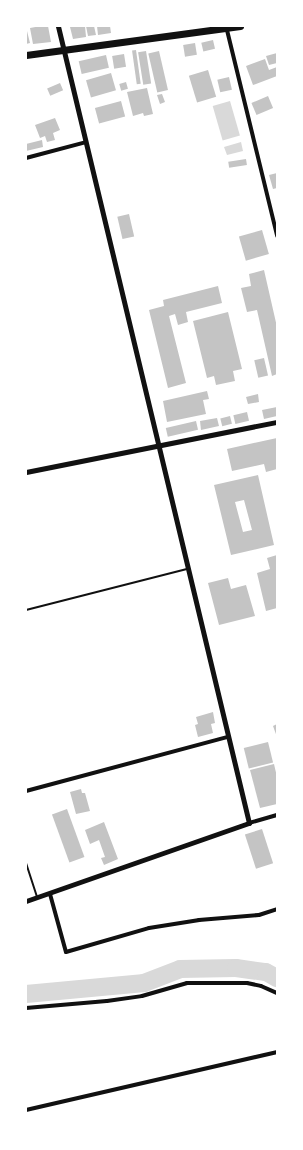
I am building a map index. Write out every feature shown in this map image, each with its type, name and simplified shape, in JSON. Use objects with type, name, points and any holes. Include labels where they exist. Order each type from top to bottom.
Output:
[{"type":"main road","points":[[26,55],[240,26]]},
{"type":"street","points":[[58,26],[227,737],[249,823]]},
{"type":"street","points":[[226,27],[277,236]]},
{"type":"street","points":[[26,158],[86,142]]},
{"type":"street","points":[[26,472],[277,422]]},
{"type":"street","points":[[26,791],[227,737]]},
{"type":"street","points":[[26,901],[50,894],[249,823],[277,815]]},
{"type":"street","points":[[50,894],[66,952],[149,928],[199,920],[259,915],[277,909]]},
{"type":"street","points":[[26,1008],[100,1002],[142,996],[187,983],[247,983],[261,986],[277,993]]},
{"type":"street","points":[[26,1110],[277,1052]]},
{"type":"lane","points":[[26,610],[187,569]]},
{"type":"lane","points":[[26,863],[38,898]]},
{"type":"shaded area","points":[[230,101],[240,136],[223,141],[213,106]]},
{"type":"shaded area","points":[[241,142],[243,151],[227,155],[224,147]]},
{"type":"building","points":[[48,26],[51,42],[33,44],[30,28]]},
{"type":"building","points":[[85,26],[86,37],[73,39],[70,27]]},
{"type":"building","points":[[86,26],[94,26],[96,35],[88,36]]},
{"type":"building","points":[[97,26],[110,26],[111,33],[98,35]]},
{"type":"building","points":[[26,27],[30,43],[26,44]]},
{"type":"building","points":[[213,40],[215,49],[203,51],[201,43]]},
{"type":"building","points":[[195,43],[197,55],[185,57],[183,45]]},
{"type":"building","points":[[136,50],[141,84],[137,84],[132,51]]},
{"type":"building","points":[[146,51],[151,84],[143,85],[138,52]]},
{"type":"building","points":[[159,51],[168,90],[157,92],[148,53]]},
{"type":"building","points":[[277,53],[277,63],[269,65],[266,56]]},
{"type":"building","points":[[124,54],[126,67],[114,69],[112,56]]},
{"type":"building","points":[[106,55],[109,68],[82,74],[79,61]]},
{"type":"building","points":[[265,59],[269,70],[277,67],[277,76],[253,85],[246,66]]},
{"type":"building","points":[[208,70],[216,97],[197,103],[189,76]]},
{"type":"building","points":[[111,73],[116,90],[91,97],[86,80]]},
{"type":"building","points":[[229,77],[232,90],[220,92],[217,80]]},
{"type":"building","points":[[126,82],[128,89],[121,91],[119,84]]},
{"type":"building","points":[[60,83],[63,90],[50,96],[47,88]]},
{"type":"building","points":[[147,88],[153,114],[144,116],[143,113],[133,116],[127,92]]},
{"type":"building","points":[[162,94],[165,102],[160,104],[157,95]]},
{"type":"building","points":[[268,96],[273,108],[257,115],[251,103]]},
{"type":"building","points":[[121,101],[125,116],[99,123],[95,108]]},
{"type":"building","points":[[55,118],[60,130],[53,133],[55,140],[47,142],[45,136],[40,138],[35,125]]},
{"type":"building","points":[[42,140],[43,147],[26,151],[26,144]]},
{"type":"building","points":[[246,159],[247,165],[229,168],[228,162]]},
{"type":"building","points":[[277,173],[277,188],[273,189],[269,175]]},
{"type":"building","points":[[129,214],[134,236],[122,239],[117,217]]},
{"type":"building","points":[[262,230],[269,254],[246,261],[239,237]]},
{"type":"building","points":[[264,270],[277,327],[277,374],[272,376],[257,310],[247,312],[241,288],[251,286],[249,274]]},
{"type":"building","points":[[218,286],[222,303],[186,312],[188,322],[178,325],[175,314],[169,316],[186,383],[168,388],[149,310],[164,306],[163,300]]},
{"type":"building","points":[[228,312],[242,369],[233,371],[235,381],[216,385],[214,376],[207,378],[193,321]]},
{"type":"building","points":[[264,358],[268,376],[258,378],[254,360]]},
{"type":"building","points":[[207,391],[209,399],[203,400],[206,414],[167,422],[163,401]]},
{"type":"building","points":[[258,394],[259,402],[248,404],[246,397]]},
{"type":"building","points":[[277,407],[277,416],[264,419],[262,410]]},
{"type":"building","points":[[247,412],[249,421],[235,424],[233,415]]},
{"type":"building","points":[[230,416],[232,424],[222,426],[220,418]]},
{"type":"building","points":[[217,418],[219,426],[201,430],[200,421]]},
{"type":"building","points":[[196,421],[198,430],[168,437],[166,428]]},
{"type":"building","points":[[277,438],[277,469],[266,472],[264,464],[232,471],[227,449]]},
{"type":"building","points":[[258,475],[274,545],[231,555],[214,485]],"holes":[[[244,500],[252,530],[243,532],[235,502]]]},
{"type":"building","points":[[277,555],[277,608],[266,611],[257,573],[270,569],[267,558]]},
{"type":"building","points":[[228,578],[231,589],[246,585],[255,616],[219,625],[208,583]]},
{"type":"building","points":[[213,712],[215,723],[211,724],[213,733],[198,737],[195,725],[198,724],[196,717]]},
{"type":"building","points":[[277,724],[277,737],[273,726]]},
{"type":"building","points":[[268,742],[273,762],[249,768],[244,748]]},
{"type":"building","points":[[274,764],[277,777],[277,804],[260,808],[250,770]]},
{"type":"building","points":[[81,789],[82,793],[85,793],[90,811],[76,814],[70,792]]},
{"type":"building","points":[[67,809],[84,857],[69,862],[52,814]]},
{"type":"building","points":[[104,822],[118,859],[104,865],[101,858],[105,857],[99,840],[90,844],[85,830]]},
{"type":"building","points":[[262,829],[273,863],[256,869],[245,835]]},
{"type":"waterway","points":[[26,994],[144,983],[180,969],[236,968],[266,972],[277,978]]}]
